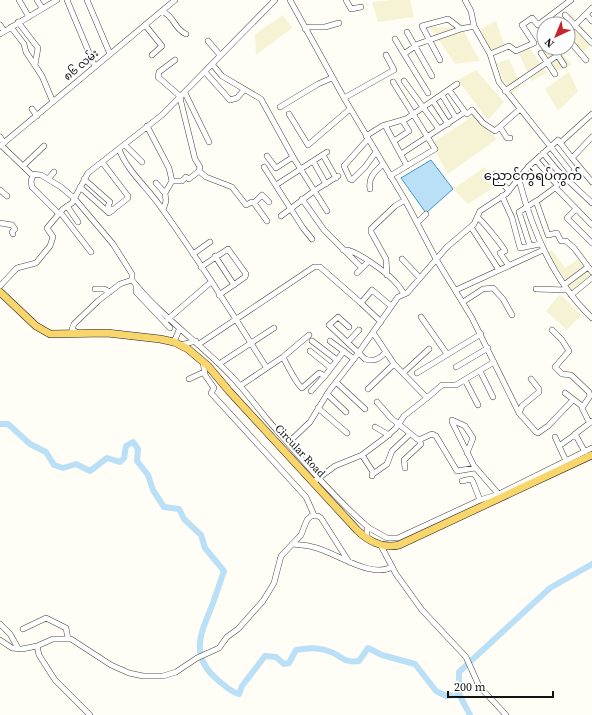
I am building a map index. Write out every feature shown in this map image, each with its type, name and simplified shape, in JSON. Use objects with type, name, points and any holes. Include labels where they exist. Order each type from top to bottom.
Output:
[{"type":"main road","name":"Circular Road","points":[[0,292],[44,332],[57,335],[107,333],[178,344],[188,349],[203,362],[316,480],[367,539],[390,547],[399,545],[500,496],[592,455]]},
{"type":"street","points":[[18,0],[28,17]]},
{"type":"street","points":[[37,0],[42,8]]},
{"type":"street","points":[[0,25],[2,32],[57,0]]},
{"type":"street","points":[[67,0],[95,67]]},
{"type":"street","points":[[87,0],[110,54]]},
{"type":"street","name":"၈၆ လမ်း","points":[[2,145],[175,0]]},
{"type":"street","points":[[0,286],[17,268],[36,263],[50,246],[53,237],[47,228],[59,213],[75,199],[84,179],[102,162],[125,145],[180,98],[220,55],[275,0]]},
{"type":"street","points":[[290,0],[332,78],[390,176],[406,200],[436,258],[481,334],[508,395],[519,414],[538,433],[548,426],[573,400]]},
{"type":"street","points":[[346,0],[351,9],[361,6]]},
{"type":"street","points":[[465,0],[471,11],[474,26],[490,54],[495,73],[505,91],[569,170]]},
{"type":"street","points":[[552,16],[571,0]]},
{"type":"street","points":[[576,24],[592,8]]},
{"type":"street","points":[[162,11],[170,15],[180,31],[186,34]]},
{"type":"street","points":[[586,14],[592,21]]},
{"type":"street","points":[[490,54],[508,46],[515,51],[527,45],[530,46],[534,43],[522,25],[532,18],[536,23]]},
{"type":"street","points":[[440,60],[422,26],[448,19],[461,29]]},
{"type":"street","points":[[18,22],[38,48],[35,65]]},
{"type":"street","points":[[305,29],[309,26],[325,27],[339,23]]},
{"type":"street","points":[[145,25],[162,46],[152,55]]},
{"type":"street","points":[[404,54],[415,46],[461,29],[474,26]]},
{"type":"street","points":[[576,26],[592,43]]},
{"type":"street","points":[[11,27],[24,44],[26,52],[46,84],[53,102]]},
{"type":"street","points":[[407,32],[432,76]]},
{"type":"street","points":[[395,39],[428,93]]},
{"type":"street","points":[[208,41],[220,55]]},
{"type":"street","points":[[576,48],[586,60]]},
{"type":"street","points":[[344,98],[394,70],[386,56]]},
{"type":"street","points":[[543,56],[555,74]]},
{"type":"street","points":[[505,91],[556,56]]},
{"type":"street","points":[[559,56],[564,65]]},
{"type":"street","points":[[172,181],[182,181],[186,177],[189,179],[198,171],[200,167],[195,159],[180,98],[158,77],[159,72],[175,60]]},
{"type":"street","points":[[212,64],[222,76],[264,102],[294,157],[327,211]]},
{"type":"street","points":[[205,72],[230,100],[237,98],[244,90]]},
{"type":"street","points":[[280,107],[318,84],[332,78]]},
{"type":"street","points":[[404,81],[439,129]]},
{"type":"street","points":[[390,176],[434,149],[394,82]]},
{"type":"street","points":[[376,152],[365,167],[352,180],[350,179],[343,168],[367,137],[385,125],[402,120],[414,114],[457,84]]},
{"type":"street","points":[[449,90],[465,112]]},
{"type":"street","points":[[185,93],[209,142]]},
{"type":"street","points":[[442,95],[456,118]]},
{"type":"street","points":[[433,101],[448,124]]},
{"type":"street","points":[[32,109],[37,116]]},
{"type":"street","points":[[289,114],[308,145],[350,109]]},
{"type":"street","points":[[401,154],[465,112],[467,114],[472,110],[494,132],[520,109]]},
{"type":"street","points":[[560,143],[592,114]]},
{"type":"street","points":[[394,141],[409,131],[402,120]]},
{"type":"street","points":[[385,125],[407,166]]},
{"type":"street","points":[[147,126],[166,162],[172,177],[172,181],[165,193]]},
{"type":"street","points":[[500,127],[507,138],[510,138]]},
{"type":"street","points":[[0,137],[2,145],[33,175],[41,175],[61,187],[75,199],[113,244],[132,274],[132,280],[136,285],[168,319],[197,343],[240,386],[288,443],[316,480],[350,513],[369,528],[387,538],[398,538],[480,500],[500,496],[592,448]]},
{"type":"street","points":[[572,158],[592,137]]},
{"type":"street","points":[[288,443],[310,422],[327,394],[374,334],[398,297],[404,294],[420,278],[436,258],[474,224],[484,208],[509,191],[543,152],[558,140],[592,182]]},
{"type":"street","points":[[125,145],[142,162]]},
{"type":"street","points":[[23,166],[44,146]]},
{"type":"street","points":[[119,149],[139,181],[163,210],[193,254],[266,367]]},
{"type":"street","points":[[543,152],[563,176],[592,203]]},
{"type":"street","points":[[276,185],[325,154],[337,177],[302,199],[281,216]]},
{"type":"street","points":[[267,156],[276,168],[294,157]]},
{"type":"street","points":[[536,160],[557,185],[556,187],[592,225]]},
{"type":"street","points":[[313,161],[326,184]]},
{"type":"street","points":[[80,187],[108,212],[112,211],[128,198],[102,162]]},
{"type":"street","points":[[370,189],[369,180],[383,164]]},
{"type":"street","points":[[563,176],[576,164]]},
{"type":"street","points":[[264,167],[312,239]]},
{"type":"street","points":[[198,171],[206,177],[232,187],[246,205],[252,202],[254,203],[262,195],[269,202]]},
{"type":"street","points":[[48,179],[54,172]]},
{"type":"street","points":[[495,174],[509,191]]},
{"type":"street","points":[[33,175],[32,187],[59,213],[91,252]]},
{"type":"street","points":[[84,179],[110,202],[108,206],[112,211]]},
{"type":"street","points":[[519,180],[543,250],[565,287],[591,315]]},
{"type":"street","points":[[156,183],[165,193],[166,201],[163,210]]},
{"type":"street","points":[[530,246],[519,213],[556,187]]},
{"type":"street","points":[[0,190],[7,196]]},
{"type":"street","points":[[502,196],[512,218],[519,246],[521,248],[540,244]]},
{"type":"street","points":[[302,199],[315,219],[343,250],[362,268]]},
{"type":"street","points":[[387,275],[386,259],[371,232],[371,229],[395,206],[406,200]]},
{"type":"street","points":[[537,201],[548,235],[557,233],[559,239],[566,241],[574,248],[592,272]]},
{"type":"street","points":[[254,203],[267,220]]},
{"type":"street","points":[[67,206],[78,222]]},
{"type":"street","points":[[576,209],[567,218],[592,243]]},
{"type":"street","points":[[418,222],[426,214]]},
{"type":"street","points":[[478,217],[484,221],[495,239],[504,248],[505,251],[500,253],[509,266]]},
{"type":"street","points":[[0,223],[12,225],[15,229],[12,232],[13,234]]},
{"type":"street","points":[[471,227],[499,270]]},
{"type":"street","points":[[193,254],[210,242]]},
{"type":"street","points":[[201,267],[228,249],[246,274],[245,277],[219,295]]},
{"type":"street","points":[[343,250],[352,251],[387,275],[397,284],[404,294]]},
{"type":"street","points":[[456,290],[543,250]]},
{"type":"street","points":[[216,256],[234,285]]},
{"type":"street","points":[[402,259],[420,278]]},
{"type":"street","points":[[357,273],[368,262]]},
{"type":"street","points":[[180,330],[178,344],[197,343],[235,320],[314,267],[320,267],[381,322]]},
{"type":"street","points":[[536,289],[565,287],[588,267]]},
{"type":"street","points":[[571,295],[592,278]]},
{"type":"street","points":[[78,333],[72,329],[74,324],[98,301],[120,284],[132,280]]},
{"type":"street","points":[[168,319],[211,282]]},
{"type":"street","points":[[136,285],[136,292],[170,328]]},
{"type":"street","points":[[463,302],[484,289],[493,288],[503,299],[512,315]]},
{"type":"street","points":[[95,289],[104,289],[110,292]]},
{"type":"street","points":[[361,303],[372,290],[391,306]]},
{"type":"street","points":[[349,327],[338,317],[329,325],[365,359],[371,361],[378,359],[386,352]]},
{"type":"street","points":[[421,318],[446,354]]},
{"type":"street","points":[[219,364],[274,328]]},
{"type":"street","points":[[348,342],[359,330]]},
{"type":"street","points":[[552,330],[562,340],[568,349],[568,352],[555,366],[556,368],[562,374],[570,375],[590,393],[590,396],[582,406]]},
{"type":"street","points":[[374,334],[394,364],[427,398]]},
{"type":"street","points":[[417,373],[481,334]]},
{"type":"street","points":[[240,386],[266,367],[283,357],[309,335]]},
{"type":"street","points":[[312,341],[337,360]]},
{"type":"street","points":[[330,341],[354,359]]},
{"type":"street","points":[[456,366],[488,348]]},
{"type":"street","points":[[403,372],[429,349]]},
{"type":"street","points":[[310,351],[331,368]]},
{"type":"street","points":[[311,392],[344,351]]},
{"type":"street","points":[[283,357],[300,388],[318,373],[325,376]]},
{"type":"street","points":[[203,362],[204,372],[214,388],[210,393],[306,497],[314,515],[321,518],[349,562]]},
{"type":"street","points":[[316,480],[335,466],[362,454],[389,435],[404,416],[442,385],[456,385],[494,362]]},
{"type":"street","points":[[368,389],[394,364]]},
{"type":"street","points":[[480,371],[493,397]]},
{"type":"street","points":[[189,379],[204,372]]},
{"type":"street","points":[[519,414],[522,406],[539,392],[539,389],[530,379]]},
{"type":"street","points":[[465,380],[478,405]]},
{"type":"street","points":[[336,382],[365,409]]},
{"type":"street","points":[[327,394],[346,412]]},
{"type":"street","points":[[559,446],[591,422],[586,417],[582,406],[564,394]]},
{"type":"street","points":[[377,402],[398,425],[419,440],[421,444],[404,460],[405,468]]},
{"type":"street","points":[[318,408],[347,433]]},
{"type":"street","points":[[467,452],[473,438],[465,426],[452,420],[452,422],[467,452],[476,468],[500,496]]},
{"type":"street","points":[[375,427],[389,435]]},
{"type":"street","points":[[362,454],[370,466],[373,476],[387,464],[392,451],[410,434]]},
{"type":"street","points":[[419,440],[434,434],[457,471],[476,468]]},
{"type":"street","points":[[576,434],[585,452]]},
{"type":"street","points":[[555,437],[566,461]]},
{"type":"street","points":[[462,481],[471,479],[480,500]]},
{"type":"street","points":[[0,640],[12,648],[25,649],[37,646],[53,639],[68,639],[92,651],[117,668],[143,676],[163,676],[170,674],[185,668],[204,654],[219,648],[227,637],[238,629],[263,601],[274,583],[281,556],[301,534],[307,520],[314,515]]},
{"type":"street","points":[[367,539],[367,530],[369,528]]},
{"type":"street","points":[[292,544],[314,547],[349,562],[377,570],[384,571],[392,567]]},
{"type":"street","points":[[380,544],[392,567],[428,618],[466,657],[472,666],[479,686],[506,715]]},
{"type":"street","points":[[23,629],[46,618],[66,628],[68,639]]},
{"type":"street","points":[[0,624],[10,634],[18,648]]},
{"type":"street","points":[[37,646],[39,655],[56,680],[90,715]]},
{"type":"shaded area","points":[[410,0],[414,17],[378,22],[372,2]]},
{"type":"shaded area","points":[[283,15],[292,28],[256,55],[255,34]]},
{"type":"shaded area","points":[[576,19],[592,39],[592,44],[579,56],[576,53]]},
{"type":"shaded area","points":[[496,21],[505,47],[492,52],[480,29]]},
{"type":"shaded area","points":[[430,27],[462,28],[480,61],[455,64]]},
{"type":"shaded area","points":[[526,43],[547,73],[531,81],[518,51]]},
{"type":"shaded area","points":[[546,56],[565,56],[572,65],[556,72]]},
{"type":"shaded area","points":[[509,59],[521,86],[510,96],[497,63]]},
{"type":"shaded area","points":[[476,70],[504,102],[488,120],[458,80]]},
{"type":"shaded area","points":[[569,72],[578,91],[558,111],[545,89]]},
{"type":"shaded area","points":[[473,116],[497,139],[448,174],[431,144]]},
{"type":"shaded area","points":[[485,167],[496,186],[468,204],[453,189]]},
{"type":"shaded area","points":[[552,250],[565,268],[578,259],[590,277],[572,291],[547,253]]},
{"type":"shaded area","points":[[560,294],[581,315],[567,330],[546,311]]},
{"type":"water","points":[[431,160],[453,189],[426,213],[401,178]]},
{"type":"waterway","points":[[0,424],[8,424],[30,444],[46,452],[54,465],[63,468],[76,464],[90,471],[107,458],[120,462],[124,458],[126,446],[133,442],[138,449],[137,461],[148,475],[153,490],[164,507],[179,509],[184,519],[201,535],[205,548],[224,571],[201,634],[200,653],[209,672],[236,693],[239,694],[242,686],[265,656],[276,657],[284,664],[289,663],[296,650],[314,648],[331,652],[349,661],[359,661],[368,648],[382,655],[415,664],[436,691],[446,696],[459,694]]},
{"type":"waterway","points":[[470,715],[459,694],[459,672],[550,588],[592,564]]},
{"type":"district","name":"ညောင်ကွဲရပ်ကွက်","points":[[533,175]]}]
